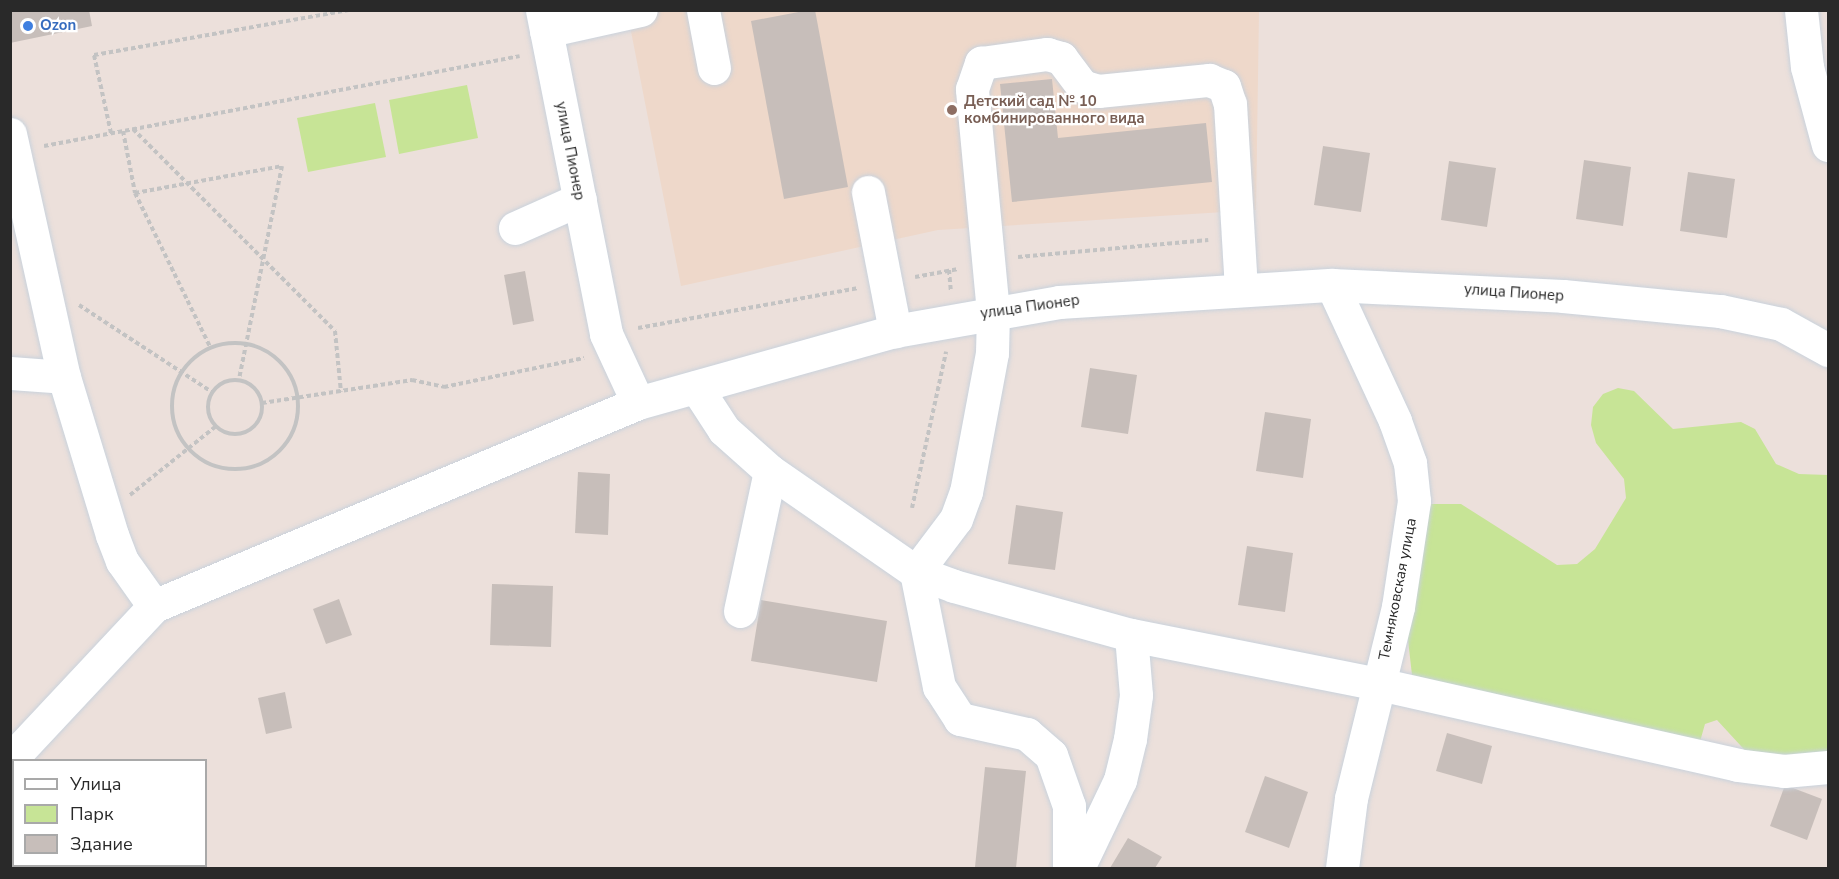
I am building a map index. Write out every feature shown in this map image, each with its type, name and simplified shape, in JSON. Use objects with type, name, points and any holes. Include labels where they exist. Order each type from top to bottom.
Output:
[{"type":"street","points":[[544,21],[641,10]]},
{"type":"street","points":[[703,10],[714,69]]},
{"type":"street","points":[[1801,10],[1807,67],[1828,145]]},
{"type":"street","name":"улица Пионер","points":[[544,21],[606,334],[638,403],[895,331],[993,312],[1242,287],[1332,285],[1563,296],[1720,311],[1781,324],[1828,351]]},
{"type":"street","points":[[1069,868],[1070,806],[1051,755],[1027,734],[960,718],[939,687],[916,572],[956,519],[966,492],[983,415],[993,312],[972,89],[981,63],[998,57],[1061,58],[1082,86],[1098,91],[1209,80],[1224,86],[1230,104],[1242,287]]},
{"type":"street","points":[[13,143],[64,377],[106,516],[122,561],[154,606]]},
{"type":"street","points":[[868,192],[895,331]]},
{"type":"street","points":[[515,228],[580,199]]},
{"type":"street","name":"Темняковская улица","points":[[1332,285],[1395,421],[1411,472],[1412,532],[1351,798],[1342,868]]},
{"type":"street","points":[[10,373],[64,377]]},
{"type":"street","points":[[696,387],[724,430],[770,471],[916,572],[1131,635],[1378,684],[1737,765],[1784,771],[1828,767]]},
{"type":"street","points":[[10,760],[154,606],[638,403]]},
{"type":"street","points":[[740,611],[770,471]]},
{"type":"street","points":[[1078,868],[1120,780],[1130,739],[1136,694],[1131,635]]},
{"type":"path","points":[[111,133],[94,55],[350,10]]},
{"type":"path","points":[[13,143],[123,131],[524,55],[527,66]]},
{"type":"path","points":[[133,129],[335,331],[341,392]]},
{"type":"path","points":[[123,131],[135,194],[210,347]]},
{"type":"path","points":[[135,194],[282,166],[239,380]]},
{"type":"path","points":[[262,403],[412,380],[444,387],[585,357],[585,338],[886,284],[1035,253],[1239,237]]},
{"type":"path","points":[[949,270],[951,298]]},
{"type":"path","points":[[44,290],[57,290],[212,392]]},
{"type":"path","points":[[912,508],[948,342]]},
{"type":"path","points":[[248,343],[282,362],[298,397],[289,440],[255,466],[212,465],[188,447],[172,415],[180,373],[210,347],[248,343]]},
{"type":"path","points":[[239,380],[254,388],[262,403],[259,420],[247,431],[231,434],[216,426],[208,410],[212,392],[224,382],[239,380]]},
{"type":"path","points":[[106,516],[216,426]]},
{"type":"shaded area","name":"Детский сад № 10 комбинированного вида","points":[[627,11],[1259,11],[1256,210],[938,230],[681,286]]},
{"type":"green space","points":[[467,85],[478,138],[399,154],[389,100]]},
{"type":"green space","points":[[375,103],[386,157],[308,172],[297,118]]},
{"type":"green space","points":[[1618,388],[1634,391],[1673,429],[1741,422],[1755,429],[1776,464],[1799,474],[1828,475],[1828,757],[1752,758],[1717,720],[1705,724],[1699,745],[1412,675],[1407,631],[1429,504],[1461,504],[1557,565],[1577,564],[1595,549],[1626,498],[1624,479],[1596,443],[1591,425],[1593,407],[1603,394]]},
{"type":"building","points":[[10,10],[89,10],[92,26],[10,43]]},
{"type":"building","points":[[815,10],[848,187],[784,199],[751,21]]},
{"type":"building","points":[[1052,79],[1058,138],[1206,123],[1212,182],[1012,202],[1000,84]]},
{"type":"building","points":[[1323,146],[1370,153],[1361,212],[1314,205]]},
{"type":"building","points":[[1584,160],[1631,167],[1623,226],[1576,219]]},
{"type":"building","points":[[1449,161],[1496,168],[1487,227],[1441,220]]},
{"type":"building","points":[[1688,172],[1735,179],[1727,238],[1680,231]]},
{"type":"building","points":[[525,271],[534,321],[513,325],[504,275]]},
{"type":"building","points":[[1090,368],[1137,375],[1128,434],[1081,427]]},
{"type":"building","points":[[1265,412],[1311,419],[1303,478],[1256,471]]},
{"type":"building","points":[[578,472],[610,474],[608,535],[575,533]]},
{"type":"building","points":[[1016,505],[1063,512],[1055,570],[1008,564]]},
{"type":"building","points":[[1247,546],[1293,553],[1285,612],[1238,605]]},
{"type":"building","points":[[492,584],[553,586],[551,647],[490,645]]},
{"type":"building","points":[[339,599],[352,635],[326,644],[313,609]]},
{"type":"building","points":[[761,600],[887,621],[877,682],[751,661]]},
{"type":"building","points":[[285,692],[292,728],[266,734],[258,698]]},
{"type":"building","points":[[1447,733],[1492,746],[1482,784],[1436,771]]},
{"type":"building","points":[[985,767],[1026,771],[1016,868],[975,867]]},
{"type":"building","points":[[1265,776],[1308,792],[1289,848],[1245,832]]},
{"type":"building","points":[[1785,785],[1822,799],[1807,840],[1770,826]]},
{"type":"building","points":[[1128,838],[1162,857],[1155,868],[1110,868]]},
{"type":"place","name":"Ozon","points":[[28,26]]},
{"type":"place","name":"Детский сад № 10 комбинированного вида","points":[[952,110]]}]
